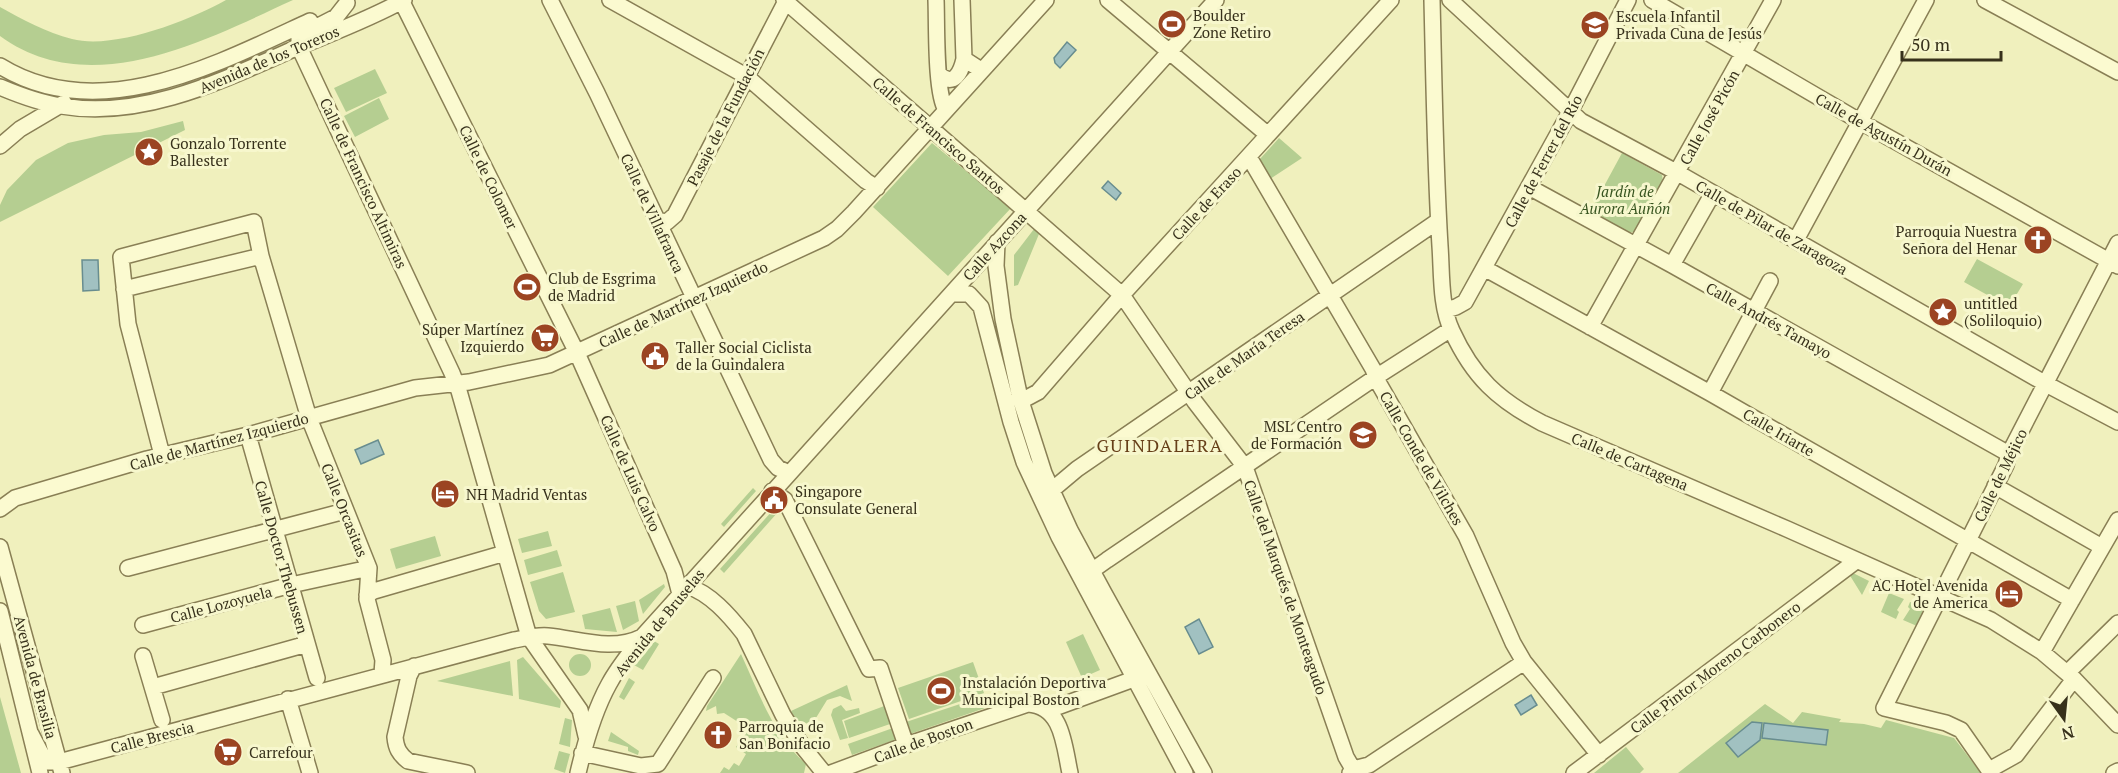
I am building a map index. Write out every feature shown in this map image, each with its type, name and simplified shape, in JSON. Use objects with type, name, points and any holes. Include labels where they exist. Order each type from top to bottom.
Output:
[{"type":"street","name":"Avenida de los Toreros","points":[[0,87],[59,106],[86,109],[145,103],[226,80],[402,0]]},
{"type":"street","name":"Calle de Colomer","points":[[402,0],[577,353]]},
{"type":"street","points":[[610,0],[746,76],[866,182],[877,188]]},
{"type":"street","points":[[936,0],[939,75],[946,110]]},
{"type":"street","points":[[939,75],[950,80],[961,73],[964,59],[962,0]]},
{"type":"street","name":"Calle de Martínez Izquierdo","points":[[0,508],[8,499],[162,455],[248,435],[415,388],[456,384],[535,369],[577,353],[824,238],[837,229],[877,188],[1046,0]]},
{"type":"street","points":[[1108,0],[1268,135]]},
{"type":"street","name":"Calle Azcona","points":[[772,491],[1216,0]]},
{"type":"street","name":"Calle de Eraso","points":[[1020,398],[1025,399],[1038,392],[1122,295],[1391,0]]},
{"type":"street","name":"Calle de Cartagena","points":[[1432,0],[1438,221],[1443,295],[1450,329],[1473,370],[1483,382],[1504,401],[1542,423],[1777,524],[1991,620],[2042,652],[2071,676],[2118,725]]},
{"type":"street","name":"Calle de Pilar de Zaragoza","points":[[1450,0],[1581,121],[1678,173],[2046,384],[2118,422]]},
{"type":"street","name":"Calle de Ferrer del Río","points":[[1446,310],[1465,302],[1570,112],[1628,0]]},
{"type":"street","name":"Calle de Agustín Durán","points":[[1652,0],[1861,122],[2114,263]]},
{"type":"street","name":"Calle José Picón","points":[[1590,327],[1638,246],[1773,0]]},
{"type":"street","points":[[1796,240],[1926,0]]},
{"type":"street","points":[[1985,0],[2118,72]]},
{"type":"street","name":"Pasaje de la Fundación","points":[[657,220],[667,222],[675,215],[785,1]]},
{"type":"street","name":"Calle de Francisco Santos","points":[[785,1],[1122,295]]},
{"type":"street","points":[[299,47],[299,36],[336,17],[350,2]]},
{"type":"street","name":"Avenida de los Toreros","points":[[0,146],[20,129],[68,100],[96,91],[142,85],[202,69],[350,2]]},
{"type":"street","name":"Calle de Villafranca","points":[[554,4],[771,460],[778,468],[789,473]]},
{"type":"street","name":"Calle de Francisco Altimiras","points":[[299,47],[456,384],[529,637]]},
{"type":"street","points":[[964,59],[981,70]]},
{"type":"street","name":"Avenida de los Toreros","points":[[0,66],[18,77],[47,86],[96,91]]},
{"type":"street","name":"Calle Conde de Vilches","points":[[1249,157],[1466,536],[1513,643],[1524,662],[1599,754]]},
{"type":"street","name":"Calle Andrés Tamayo","points":[[1529,187],[2009,454]]},
{"type":"street","points":[[1672,265],[1713,193]]},
{"type":"street","name":"Calle de María Teresa","points":[[1052,490],[1077,469],[1438,221]]},
{"type":"street","name":"Calle Orcasitas","points":[[124,289],[121,257],[254,222],[261,256],[309,418],[369,568],[367,595],[383,660],[382,674]]},
{"type":"street","points":[[997,242],[996,266],[1003,319],[1020,398],[1034,446],[1070,530],[1204,773]]},
{"type":"street","name":"Calle de Méjico","points":[[1990,771],[1961,730],[1946,723],[1884,708],[1938,597],[1969,541],[2006,465],[2009,454],[2114,263],[2118,243]]},
{"type":"street","points":[[162,455],[128,324],[124,289],[261,256]]},
{"type":"street","name":"Calle Iriarte","points":[[1484,268],[1710,393],[2072,600]]},
{"type":"street","points":[[1710,393],[1770,281]]},
{"type":"street","points":[[952,294],[969,294],[981,307],[1011,422],[1024,462],[1059,537],[1185,773]]},
{"type":"street","name":"Calle del Marqués de Monteagudo","points":[[1122,295],[1189,393],[1245,467],[1352,771]]},
{"type":"street","points":[[1087,589],[1093,570],[1450,329]]},
{"type":"street","name":"Calle de Luis Calvo","points":[[577,353],[683,590]]},
{"type":"street","name":"Calle Doctor Thebussen","points":[[248,435],[317,678]]},
{"type":"street","points":[[1995,486],[2102,547]]},
{"type":"street","points":[[772,491],[785,500],[869,669],[880,669],[906,745]]},
{"type":"street","name":"Avenida de Bruselas","points":[[578,773],[584,746],[610,683],[642,637],[772,491]]},
{"type":"street","points":[[128,568],[345,510]]},
{"type":"street","points":[[2042,652],[2118,520]]},
{"type":"street","name":"Avenida de Brasilia","points":[[0,547],[60,768]]},
{"type":"street","points":[[367,595],[505,553]]},
{"type":"street","name":"Calle Pintor Moreno Carbonero","points":[[1574,773],[1856,561]]},
{"type":"street","name":"Calle Lozoyuela","points":[[143,625],[291,585],[369,568]]},
{"type":"street","points":[[683,590],[703,593],[744,634],[783,715],[803,747],[824,773]]},
{"type":"street","name":"Avenida de Brasilia","points":[[0,611],[40,773]]},
{"type":"street","points":[[1990,771],[2016,755],[2071,676],[2118,622]]},
{"type":"street","name":"Calle Brescia","points":[[60,768],[288,699],[529,637],[549,636],[610,645],[624,644],[642,637]]},
{"type":"street","points":[[529,637],[580,710],[584,746],[641,766],[658,764],[713,678]]},
{"type":"street","points":[[153,687],[307,644]]},
{"type":"street","points":[[143,656],[162,720]]},
{"type":"street","points":[[1352,771],[1369,765],[1524,662]]},
{"type":"street","points":[[414,666],[395,737],[396,747],[408,761],[467,773]]},
{"type":"street","name":"Calle de Boston","points":[[831,773],[1016,707],[1038,705],[1049,710],[1131,680],[1137,680]]},
{"type":"street","points":[[288,699],[310,773]]},
{"type":"street","points":[[1049,710],[1059,728],[1070,773]]},
{"type":"street","points":[[31,734],[44,759],[60,768]]},
{"type":"green space","points":[[226,0],[293,0],[186,46],[148,58],[109,64],[72,64],[35,55],[0,36],[0,7],[53,33],[89,41],[129,37],[150,32]]},
{"type":"green space","points":[[375,69],[387,93],[346,112],[334,88]]},
{"type":"green space","points":[[379,98],[389,119],[355,137],[344,116]]},
{"type":"green space","points":[[183,121],[185,130],[0,222],[0,205],[7,190],[36,160],[68,143],[104,135],[141,132]]},
{"type":"green space","points":[[1279,138],[1302,158],[1270,179],[1259,160]]},
{"type":"green space","points":[[932,143],[1011,208],[948,276],[873,207]]},
{"type":"green space","name":"Jardín de Aurora Auñón","points":[[1622,153],[1662,175],[1663,182],[1637,231],[1628,233],[1590,212]]},
{"type":"green space","points":[[1034,229],[1039,234],[1018,285],[1014,286],[1014,255]]},
{"type":"green space","points":[[1977,259],[2023,284],[2009,307],[1964,282]]},
{"type":"green space","points":[[753,488],[756,491],[724,527],[721,524]]},
{"type":"green space","points":[[774,509],[778,512],[724,573],[720,569]]},
{"type":"green space","points":[[548,531],[552,546],[522,553],[518,539]]},
{"type":"green space","points":[[435,536],[441,556],[396,569],[390,549]]},
{"type":"green space","points":[[557,550],[562,566],[528,575],[524,560]]},
{"type":"green space","points":[[563,572],[575,612],[546,619],[539,611],[530,582]]},
{"type":"green space","points":[[1851,572],[1869,581],[1862,595],[1849,574]]},
{"type":"green space","points":[[664,584],[665,587],[643,614],[639,600]]},
{"type":"green space","points":[[1889,593],[1904,599],[1897,610],[1899,612],[1896,619],[1881,612]]},
{"type":"green space","points":[[635,601],[639,621],[623,630],[616,606]]},
{"type":"green space","points":[[1910,602],[1920,606],[1923,612],[1917,626],[1903,620],[1910,609],[1908,607]]},
{"type":"green space","points":[[610,608],[617,632],[585,629],[582,615]]},
{"type":"green space","points":[[1083,634],[1100,670],[1082,678],[1066,642]]},
{"type":"green space","points":[[654,641],[659,644],[643,670],[634,665]]},
{"type":"green space","points":[[580,654],[588,657],[591,665],[588,673],[580,676],[572,673],[569,665],[572,657]]},
{"type":"green space","points":[[741,654],[776,727],[794,753],[806,764],[804,773],[720,773],[724,767],[729,770],[734,763],[739,766],[746,754],[736,747],[749,729],[724,713],[717,714],[716,706],[706,711]]},
{"type":"green space","points":[[523,657],[561,701],[560,708],[519,699],[517,660]]},
{"type":"green space","points":[[510,661],[513,696],[437,681]]},
{"type":"green space","name":"Instalación Deportiva Municipal Boston","points":[[973,662],[984,693],[909,719],[898,688]]},
{"type":"green space","points":[[629,678],[635,682],[624,700],[619,697]]},
{"type":"green space","points":[[847,685],[852,701],[840,696],[827,700],[811,726],[796,721],[791,711]]},
{"type":"green space","points":[[984,696],[988,707],[907,735],[903,723]]},
{"type":"green space","points":[[0,697],[21,773],[0,773]]},
{"type":"green space","points":[[1765,704],[1793,723],[1802,712],[1841,719],[1839,722],[1881,728],[1886,720],[1954,738],[1981,773],[1678,773]]},
{"type":"green space","points":[[841,705],[846,711],[859,708],[860,713],[842,720],[848,738],[840,740],[831,715],[833,709]]},
{"type":"green space","points":[[887,705],[893,723],[849,738],[844,721]]},
{"type":"green space","points":[[565,718],[572,720],[570,747],[559,744]]},
{"type":"green space","points":[[893,728],[897,739],[852,755],[848,744]]},
{"type":"green space","points":[[611,732],[639,751],[638,755],[628,751],[628,747],[608,741]]},
{"type":"green space","points":[[1626,747],[1644,769],[1640,773],[1594,773]]},
{"type":"green space","points":[[559,751],[570,754],[565,773],[554,769]]},
{"type":"water","points":[[1067,42],[1076,50],[1060,68],[1054,58]]},
{"type":"water","points":[[1108,181],[1121,193],[1116,200],[1102,188]]},
{"type":"water","points":[[82,260],[98,260],[99,290],[83,291]]},
{"type":"water","points":[[378,440],[384,454],[361,464],[355,450]]},
{"type":"water","points":[[1199,619],[1213,647],[1199,654],[1185,627]]},
{"type":"water","points":[[1531,695],[1537,705],[1521,715],[1515,705]]},
{"type":"water","points":[[1752,722],[1762,723],[1760,740],[1738,757],[1726,743]]},
{"type":"water","points":[[1764,723],[1828,730],[1826,745],[1762,738]]},
{"type":"place","name":"Boulder Zone Retiro","points":[[1172,24]]},
{"type":"place","name":"Escuela Infantil Privada Cuna de Jesús","points":[[1595,25]]},
{"type":"place","name":"Gonzalo Torrente Ballester","points":[[149,152]]},
{"type":"place","name":"Parroquia Nuestra Señora del Henar","points":[[2038,240]]},
{"type":"place","name":"Club de Esgrima de Madrid","points":[[527,287]]},
{"type":"place","name":"untitled (Soliloquio)","points":[[1943,312]]},
{"type":"place","name":"Súper Martínez Izquierdo","points":[[545,338]]},
{"type":"place","name":"Taller Social Ciclista de la Guindalera","points":[[655,356]]},
{"type":"place","name":"MSL Centro de Formación","points":[[1363,435]]},
{"type":"place","name":"NH Madrid Ventas","points":[[445,494]]},
{"type":"place","name":"Singapore Consulate General","points":[[774,500]]},
{"type":"place","name":"AC Hotel Avenida de America","points":[[2009,594]]},
{"type":"place","name":"Instalación Deportiva Municipal Boston","points":[[941,691]]},
{"type":"place","name":"Parroquia de San Bonifacio","points":[[718,735]]},
{"type":"place","name":"Carrefour","points":[[228,752]]},
{"type":"district","name":"GUINDALERA","points":[[1160,445]]}]
